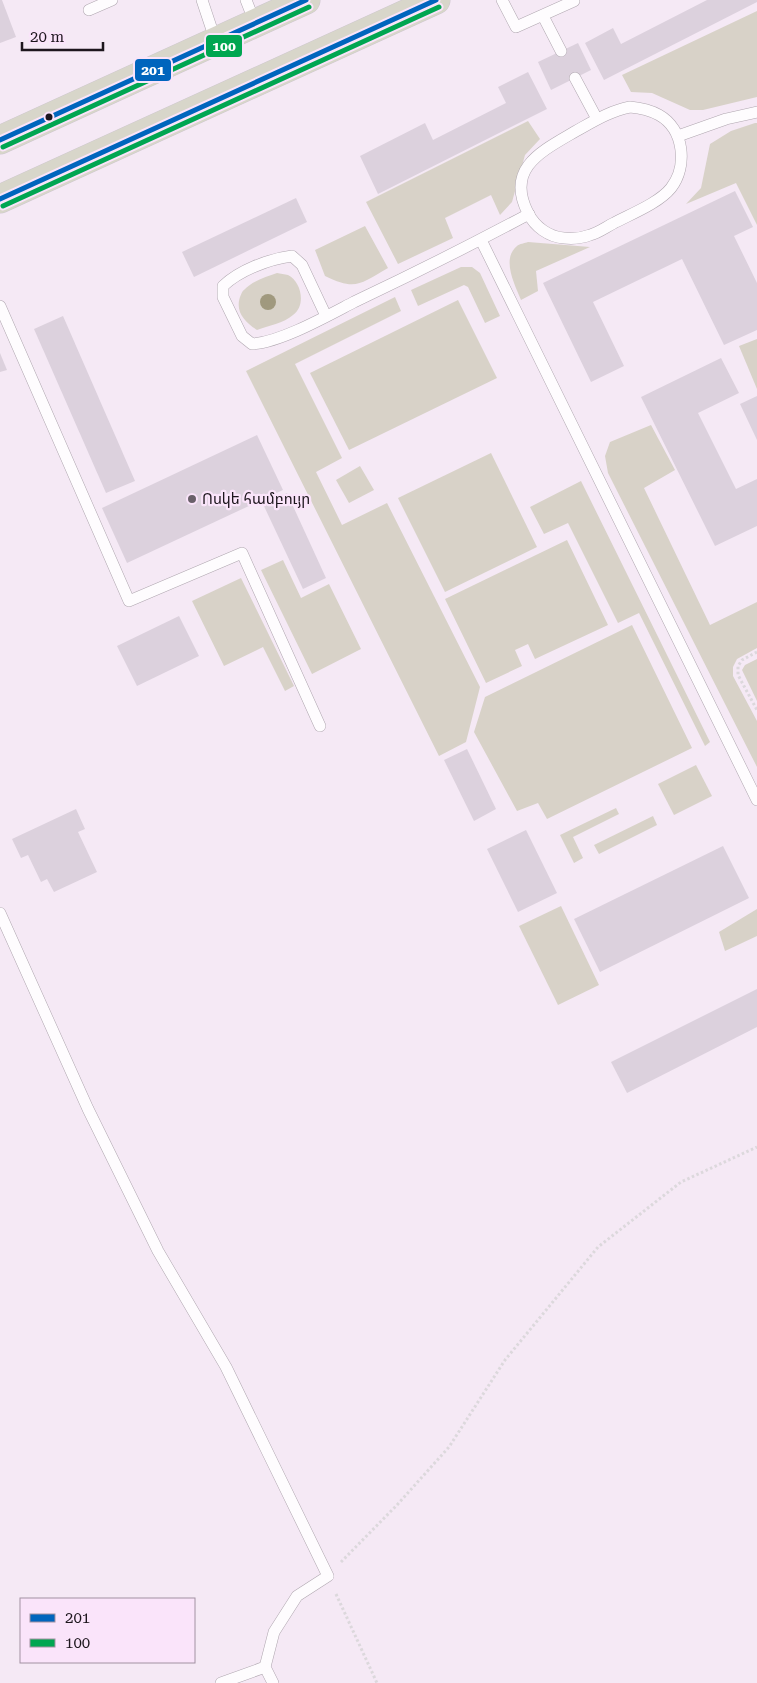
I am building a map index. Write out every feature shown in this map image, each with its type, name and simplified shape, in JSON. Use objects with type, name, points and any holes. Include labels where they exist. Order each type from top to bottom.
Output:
[{"type":"highway","points":[[0,140],[216,42],[250,12],[306,0]]},
{"type":"highway","points":[[0,199],[436,0]]},
{"type":"lane","points":[[88,10],[112,0]]},
{"type":"lane","points":[[202,0],[216,42]]},
{"type":"lane","points":[[502,0],[516,27],[543,16],[573,0]]},
{"type":"lane","points":[[543,16],[561,51]]},
{"type":"lane","points":[[575,78],[597,119]]},
{"type":"lane","points":[[630,107],[646,109],[661,116],[678,136],[682,158],[679,174],[671,188],[659,198],[591,235],[575,239],[558,238],[544,231],[531,220],[524,205],[521,189],[524,172],[532,158],[546,148],[614,110],[630,107]]},
{"type":"lane","points":[[678,136],[726,119],[757,112]]},
{"type":"lane","points":[[326,316],[302,265],[292,256],[278,258],[232,277],[223,286],[223,297],[242,336],[252,344],[266,343],[326,316],[481,240],[529,214]]},
{"type":"lane","points":[[481,240],[757,800]]},
{"type":"lane","points":[[0,306],[129,601],[242,553],[320,726]]},
{"type":"lane","points":[[0,913],[88,1109],[158,1251],[226,1367],[328,1576],[297,1596],[274,1632],[265,1667],[273,1683]]},
{"type":"lane","points":[[221,1683],[265,1667]]},
{"type":"path","points":[[757,652],[742,660],[738,666],[738,675],[757,710]]},
{"type":"path","points":[[378,1683],[328,1576],[397,1505],[449,1447],[504,1360],[598,1246],[681,1182],[757,1147]]},
{"type":"shaded area","points":[[757,11],[757,97],[703,110],[690,110],[652,93],[631,92],[622,75]]},
{"type":"shaded area","points":[[528,121],[540,139],[525,155],[512,202],[500,215],[491,195],[445,218],[453,238],[398,264],[366,202]]},
{"type":"shaded area","points":[[757,123],[757,225],[736,183],[686,204],[701,188],[710,144],[731,131]]},
{"type":"shaded area","points":[[365,226],[388,268],[358,284],[335,281],[325,276],[315,250]]},
{"type":"shaded area","points":[[528,242],[590,247],[536,271],[538,291],[521,300],[513,280],[510,258],[512,251],[517,246]]},
{"type":"shaded area","points":[[461,267],[472,267],[480,273],[500,316],[485,323],[468,287],[464,285],[418,306],[411,290]]},
{"type":"shaded area","points":[[277,273],[288,275],[297,283],[301,294],[300,306],[293,315],[285,320],[257,330],[242,316],[239,307],[240,297],[243,291],[251,284]]},
{"type":"shaded area","points":[[395,297],[401,311],[295,364],[342,458],[316,472],[342,525],[387,503],[480,687],[466,742],[439,756],[246,371]]},
{"type":"shaded area","points":[[458,300],[497,378],[349,450],[310,373]]},
{"type":"shaded area","points":[[757,339],[757,389],[739,346]]},
{"type":"shaded area","points":[[651,425],[675,470],[644,488],[710,625],[757,602],[757,648],[737,659],[733,667],[733,676],[757,721],[757,767],[608,473],[605,456],[610,442]]},
{"type":"shaded area","points":[[491,453],[537,547],[445,592],[398,498]]},
{"type":"shaded area","points":[[360,466],[374,490],[349,503],[336,480]]},
{"type":"shaded area","points":[[581,481],[710,742],[705,746],[639,613],[618,623],[568,523],[544,534],[530,507]]},
{"type":"shaded area","points":[[567,540],[608,625],[535,659],[528,644],[515,650],[522,666],[486,683],[445,599]]},
{"type":"shaded area","points":[[283,560],[301,598],[329,584],[361,649],[312,674],[261,570]]},
{"type":"shaded area","points":[[241,578],[294,686],[285,691],[263,647],[224,666],[192,601]]},
{"type":"shaded area","points":[[632,625],[692,748],[547,819],[538,803],[517,811],[474,732],[485,697]]},
{"type":"shaded area","points":[[757,659],[757,701],[742,670],[745,665]]},
{"type":"shaded area","points":[[696,765],[712,796],[674,815],[658,784]]},
{"type":"shaded area","points":[[616,808],[619,814],[573,837],[583,858],[574,863],[560,835]]},
{"type":"shaded area","points":[[653,816],[657,825],[599,854],[594,845]]},
{"type":"shaded area","points":[[561,906],[599,985],[558,1005],[519,926]]},
{"type":"shaded area","points":[[757,909],[757,936],[725,951],[719,932]]},
{"type":"building","points":[[0,0],[2,0],[16,37],[0,43]]},
{"type":"building","points":[[707,0],[757,0],[757,2],[604,80],[585,43],[613,28],[621,44]]},
{"type":"building","points":[[578,43],[591,70],[551,90],[538,62]]},
{"type":"building","points":[[528,72],[547,109],[378,194],[360,156],[425,123],[433,140],[506,103],[498,87]]},
{"type":"building","points":[[735,191],[753,227],[734,236],[757,283],[757,330],[724,345],[682,259],[593,302],[624,366],[591,382],[543,283]]},
{"type":"building","points":[[296,198],[307,222],[194,277],[182,252]]},
{"type":"building","points":[[63,316],[135,481],[106,493],[34,329]]},
{"type":"building","points":[[0,353],[7,370],[0,372]]},
{"type":"building","points":[[721,358],[739,393],[698,413],[736,489],[757,479],[757,526],[715,546],[641,397]]},
{"type":"building","points":[[757,396],[757,440],[740,404]]},
{"type":"building","name":"Ոսկե համբույր","points":[[257,435],[283,490],[127,563],[102,508]]},
{"type":"building","points":[[287,493],[326,578],[303,589],[263,504]]},
{"type":"building","points":[[179,616],[199,656],[137,686],[117,646]]},
{"type":"building","points":[[467,749],[496,809],[474,821],[444,760]]},
{"type":"building","points":[[76,809],[85,829],[78,832],[97,872],[54,892],[47,879],[41,882],[28,855],[21,858],[12,839]]},
{"type":"building","points":[[526,830],[557,893],[518,912],[487,849]]},
{"type":"building","points":[[723,846],[749,898],[600,972],[574,919]]},
{"type":"building","points":[[757,989],[757,1027],[627,1093],[611,1062]]},
{"type":"transit line","name":"201","points":[[0,140],[306,0]]},
{"type":"transit line","name":"201","points":[[0,199],[436,0]]},
{"type":"transit line","name":"100","points":[[3,147],[309,7]]},
{"type":"transit line","name":"100","points":[[3,206],[439,7]]},
{"type":"place","name":"Ոսկե համբույր","points":[[192,499]]}]
